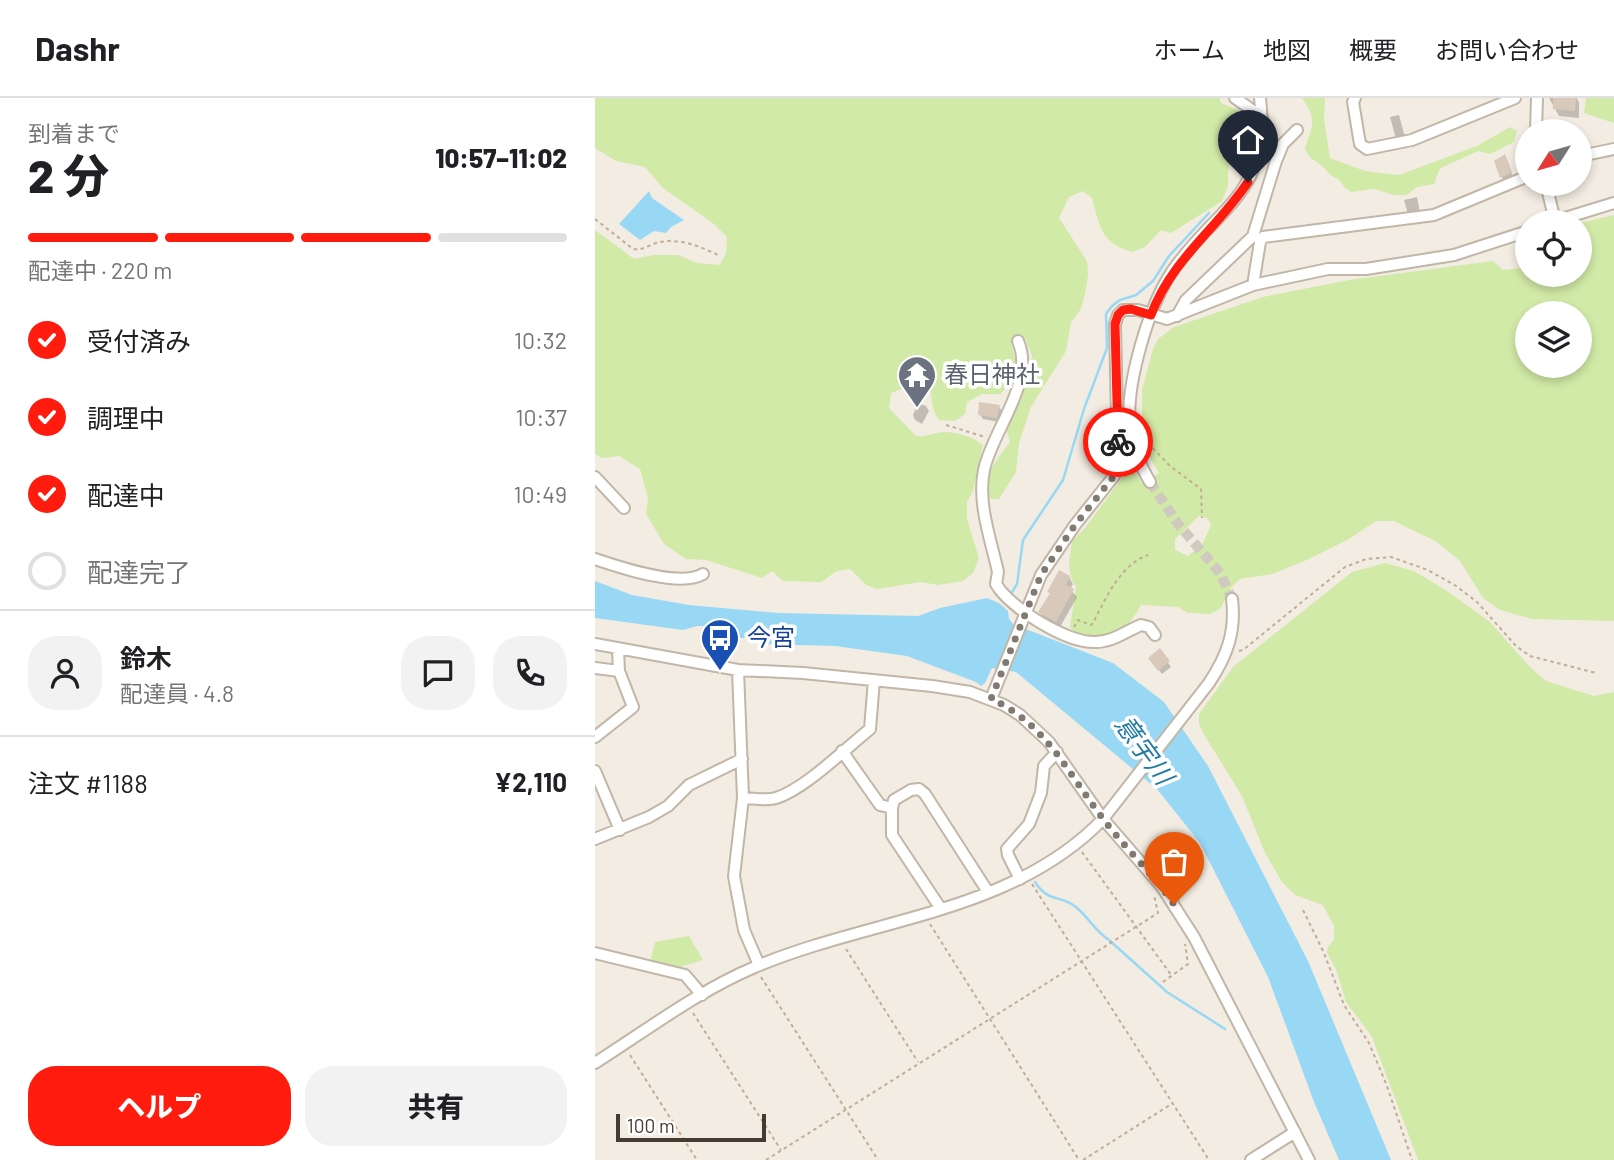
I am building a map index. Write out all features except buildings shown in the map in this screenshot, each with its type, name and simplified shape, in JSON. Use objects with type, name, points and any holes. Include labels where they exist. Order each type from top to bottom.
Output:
[{"type":"street","points":[[1235,98],[1262,117]]},
{"type":"street","points":[[1150,482],[1139,461],[1132,438],[1129,411],[1151,315],[1173,270],[1232,205],[1248,182],[1263,133],[1260,98]]},
{"type":"street","points":[[1355,98],[1353,102],[1360,144],[1367,149],[1412,140],[1515,98]]},
{"type":"street","points":[[1536,119],[1537,98]]},
{"type":"street","points":[[1253,285],[1258,238],[1276,161],[1283,144],[1297,130]]},
{"type":"street","points":[[1593,153],[1614,149]]},
{"type":"street","points":[[1177,316],[1185,300],[1258,238],[1434,215],[1515,181]]},
{"type":"street","points":[[1592,210],[1614,203]]},
{"type":"street","points":[[992,696],[1041,575],[1075,525],[1114,476],[1118,464],[1115,324],[1123,310],[1131,309],[1167,319],[1253,285],[1328,269],[1366,269],[1454,255],[1515,234]]},
{"type":"street","points":[[1018,341],[1022,358],[1017,391],[984,468],[982,492],[998,572],[996,584],[1012,604],[1026,615],[1082,641],[1095,642],[1119,636],[1142,625],[1149,627],[1154,635]]},
{"type":"street","points":[[595,477],[624,508]]},
{"type":"street","points":[[595,559],[663,577],[697,578],[703,574]]},
{"type":"street","points":[[595,1063],[702,995],[757,966],[842,937],[941,909],[1023,878],[1049,864],[1106,816],[1217,671],[1229,648],[1234,621],[1232,599]]},
{"type":"street","points":[[595,644],[739,670],[803,673],[945,688],[992,696],[1020,715],[1057,752],[1162,887],[1194,937],[1309,1160]]},
{"type":"street","points":[[595,737],[633,707],[619,671],[618,649]]},
{"type":"street","points":[[595,668],[619,671]]},
{"type":"street","points":[[739,670],[743,798],[734,876],[744,930],[757,966]]},
{"type":"street","points":[[743,798],[778,797],[805,782],[870,729],[874,681]]},
{"type":"street","points":[[842,751],[880,805],[892,808]]},
{"type":"street","points":[[1023,878],[1010,859],[1007,849],[1029,824],[1041,793],[1044,766],[1057,752]]},
{"type":"street","points":[[595,839],[621,830],[668,806],[689,785],[742,759]]},
{"type":"street","points":[[595,772],[621,830]]},
{"type":"street","points":[[941,909],[891,835],[892,808],[897,797],[911,790],[922,791],[988,892]]},
{"type":"street","points":[[595,953],[685,975],[702,995]]},
{"type":"street","points":[[1251,1160],[1295,1132]]},
{"type":"path","points":[[595,219],[633,249],[639,250],[669,241],[694,244],[720,256]]},
{"type":"path","points":[[946,425],[972,431],[995,441]]},
{"type":"path","points":[[1132,438],[1143,438],[1170,466],[1202,488],[1202,518]]},
{"type":"path","points":[[1063,633],[1078,620],[1091,625],[1111,588],[1130,567],[1149,555]]},
{"type":"path","points":[[1229,648],[1243,650],[1345,567],[1366,559],[1391,556],[1428,570],[1456,586],[1477,602],[1516,646],[1530,656],[1595,673]]},
{"type":"path","points":[[1076,844],[1172,976]]},
{"type":"path","points":[[1023,878],[1081,960],[1209,1160]]},
{"type":"path","points":[[766,1160],[1158,913],[1154,894],[1162,887]]},
{"type":"path","points":[[1303,910],[1324,953],[1344,1005],[1369,1043],[1412,1160]]},
{"type":"path","points":[[924,914],[1081,1160],[1174,1103]]},
{"type":"path","points":[[842,937],[845,947],[918,1063]]},
{"type":"path","points":[[1163,982],[1188,964],[1184,947],[1194,937]]},
{"type":"path","points":[[757,966],[878,1160]]},
{"type":"path","points":[[687,1004],[781,1151]]},
{"type":"path","points":[[624,1044],[697,1160]]},
{"type":"green space","points":[[595,98],[1219,98],[1222,104],[1246,118],[1251,135],[1235,151],[1222,201],[1171,233],[1161,230],[1145,247],[1132,252],[1107,238],[1092,198],[1083,191],[1069,197],[1059,218],[1087,261],[1085,294],[1081,309],[1071,322],[1066,351],[1031,407],[1019,443],[1016,472],[999,499],[990,499],[989,476],[1010,442],[1006,429],[1032,356],[1025,339],[1018,336],[1011,340],[1015,374],[1001,394],[982,394],[967,402],[965,414],[955,421],[939,420],[923,375],[909,386],[891,393],[889,408],[916,436],[955,433],[970,437],[983,445],[973,491],[967,502],[967,519],[979,558],[973,573],[963,581],[938,585],[921,582],[877,589],[866,585],[850,569],[837,571],[821,582],[783,581],[772,571],[762,578],[706,560],[686,559],[664,544],[646,514],[648,498],[640,469],[619,456],[602,458],[595,454],[595,230],[634,259],[653,255],[678,255],[697,263],[720,265],[726,253],[727,237],[714,224],[663,188],[645,167],[616,161],[595,148]]},
{"type":"green space","points":[[1302,98],[1325,98],[1324,119],[1330,158],[1365,171],[1399,175],[1477,146],[1510,127],[1515,130],[1515,138],[1514,142],[1490,154],[1478,151],[1443,167],[1439,170],[1434,184],[1417,187],[1407,195],[1394,195],[1374,189],[1351,192],[1306,151],[1312,122]]},
{"type":"green space","points":[[1586,98],[1614,98],[1614,123],[1584,113]]},
{"type":"green space","points":[[1614,215],[1614,621],[1532,619],[1500,610],[1483,598],[1460,561],[1437,542],[1394,521],[1376,521],[1349,539],[1309,559],[1272,574],[1240,579],[1231,588],[1220,609],[1210,614],[1188,613],[1178,607],[1141,605],[1124,628],[1110,635],[1080,638],[1070,627],[1076,587],[1071,578],[1069,563],[1072,541],[1085,528],[1124,475],[1123,462],[1128,452],[1141,482],[1144,483],[1159,473],[1146,451],[1148,442],[1142,432],[1142,390],[1158,339],[1174,327],[1263,297],[1349,280],[1493,261],[1503,270],[1515,269],[1515,287],[1592,287],[1592,220]],"holes":[[[1199,516],[1207,518],[1211,525],[1203,543],[1188,556],[1175,550],[1175,539]]]},
{"type":"green space","points":[[1385,563],[1414,571],[1490,622],[1546,681],[1594,696],[1614,692],[1614,1160],[1418,1160],[1372,1037],[1346,1002],[1336,969],[1327,953],[1334,940],[1334,926],[1323,905],[1295,895],[1282,882],[1265,853],[1242,796],[1199,724],[1199,714],[1233,667],[1352,572]]},
{"type":"green space","points":[[689,936],[703,960],[677,968],[653,962],[651,958],[655,942]]},
{"type":"water","points":[[649,191],[652,198],[684,220],[666,233],[654,231],[640,240],[619,224]]},
{"type":"water","name":"意宇川","points":[[595,581],[632,595],[689,605],[779,613],[918,616],[940,608],[987,598],[1008,611],[1013,624],[1113,663],[1164,702],[1208,766],[1308,961],[1391,1160],[1339,1160],[1314,1102],[1268,977],[1200,843],[1157,789],[1016,672],[992,668],[981,686],[907,656],[835,646],[762,644],[710,626],[683,630],[595,618]]},
{"type":"waterway","points":[[1011,594],[1017,584],[1023,540],[1063,480],[1084,409],[1107,348],[1106,314],[1120,300],[1136,295],[1153,281],[1169,256],[1209,213]]},
{"type":"waterway","points":[[1035,882],[1045,893],[1077,908],[1100,933],[1167,992],[1225,1029]]},
{"type":"tunnel","points":[[1150,482],[1178,524],[1220,573],[1232,599]]},
{"type":"way so far","points":[[1118,442],[1118,464],[1114,476],[1075,525],[1041,575],[991,699],[1020,715],[1049,742],[1103,819],[1146,867],[1174,904]]},
{"type":"place","name":"春日神社","points":[[917,409]]},
{"type":"place","name":"今宮","points":[[720,672]]},
{"type":"route","points":[[1118,442],[1115,324],[1118,315],[1123,310],[1131,309],[1151,315],[1173,270],[1232,205],[1248,182]]}]
